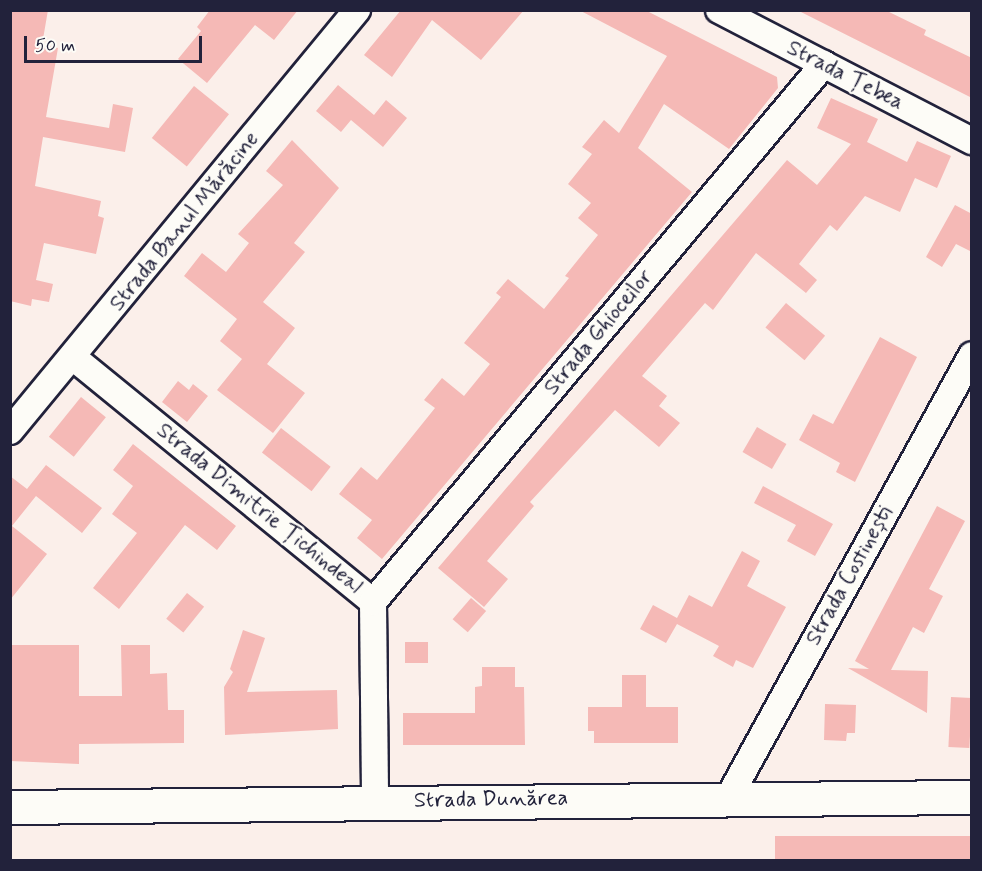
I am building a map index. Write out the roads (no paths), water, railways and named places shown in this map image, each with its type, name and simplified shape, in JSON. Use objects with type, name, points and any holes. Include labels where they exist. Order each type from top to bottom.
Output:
[{"type":"street","name":"Strada Banul Mărăcine","points":[[10,430],[74,358],[357,10]]},
{"type":"street","name":"Strada Țebea","points":[[719,10],[972,141]]},
{"type":"street","name":"Strada Ghioceilor","points":[[373,602],[824,64]]},
{"type":"street","name":"Strada Costinești","points":[[729,797],[972,355]]},
{"type":"street","name":"Strada Dimitrie Țichindeal","points":[[74,358],[373,602],[375,801]]},
{"type":"street","name":"Strada Dunărea","points":[[10,807],[729,797],[972,797]]}]
